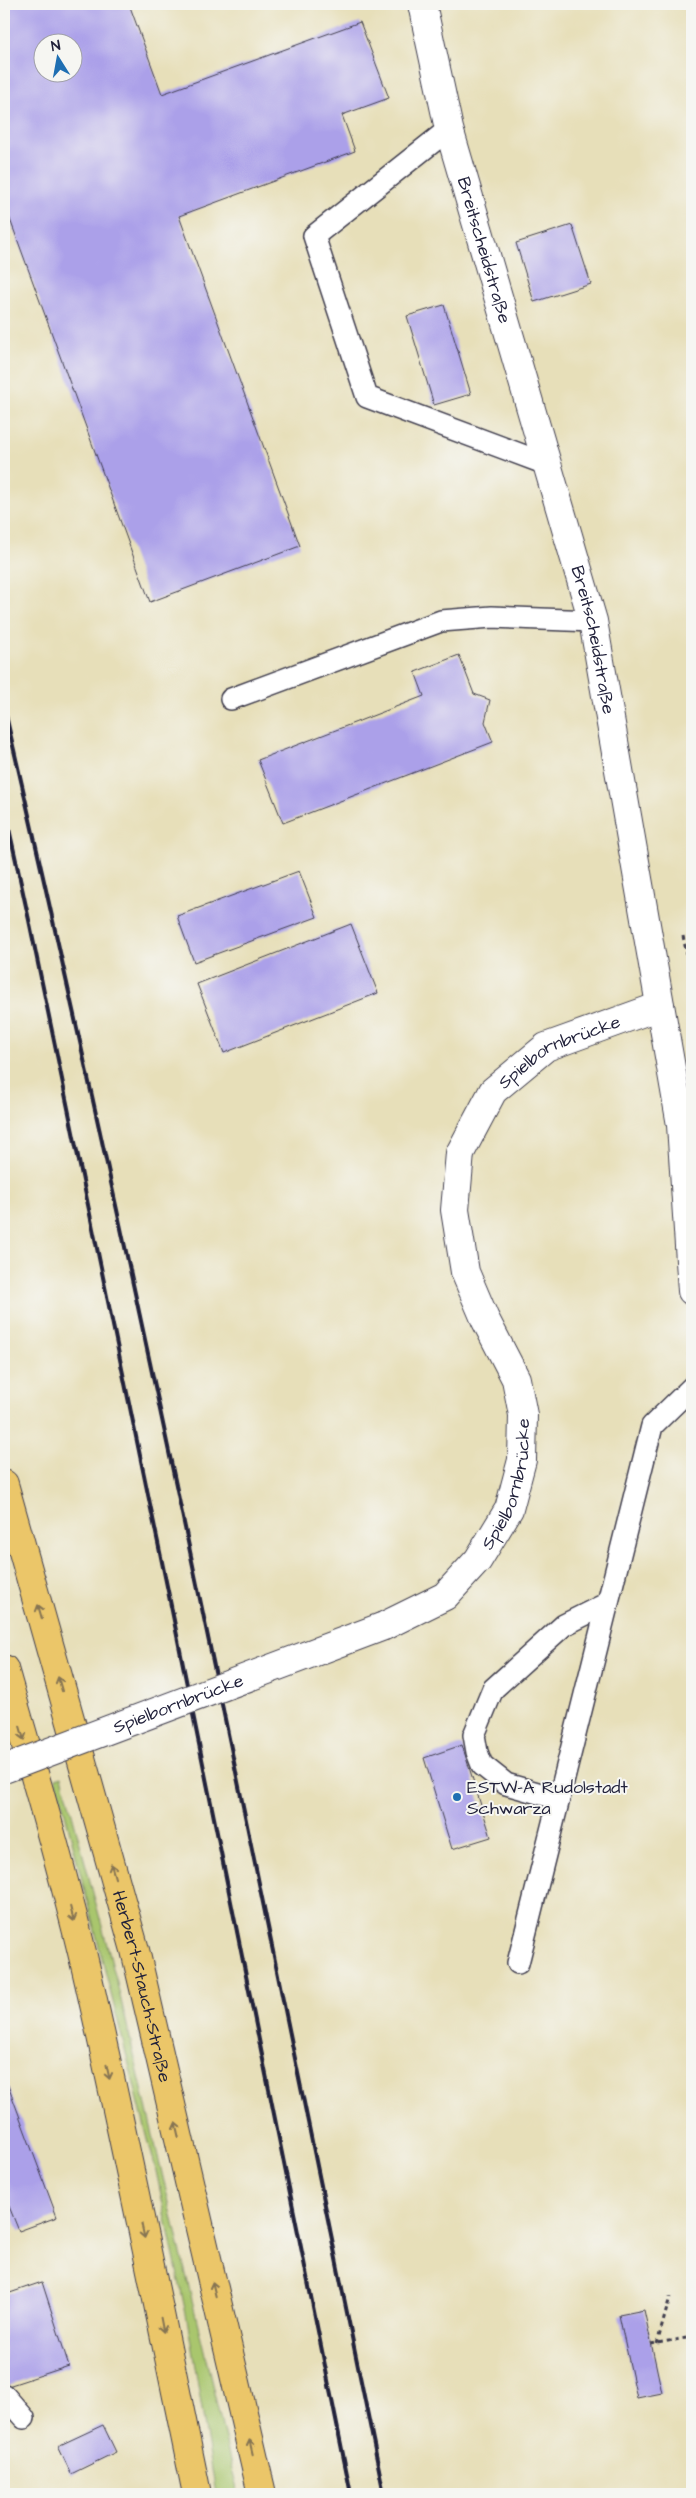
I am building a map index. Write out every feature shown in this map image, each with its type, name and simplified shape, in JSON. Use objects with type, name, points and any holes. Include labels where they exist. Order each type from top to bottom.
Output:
[{"type":"main road","name":"Herbert-Stauch-Straße","points":[[4,1484],[135,1950],[262,2494]]},
{"type":"main road","points":[[4,1669],[47,1816],[85,1968],[153,2277],[197,2494]]},
{"type":"street","name":"Breitscheidstraße","points":[[422,4],[449,129],[593,621],[681,1125],[692,1291]]},
{"type":"street","name":"Spielbornbrücke","points":[[4,1769],[384,1626],[445,1596],[478,1560],[509,1509],[522,1460],[523,1415],[516,1379],[485,1318],[466,1272],[455,1210],[460,1153],[493,1092],[546,1047],[660,1006]]},
{"type":"lane","points":[[449,129],[314,236],[367,397],[546,464]]},
{"type":"lane","points":[[231,699],[441,621],[492,617],[593,621]]},
{"type":"lane","points":[[518,1964],[652,1426],[692,1387]]},
{"type":"lane","points":[[559,1799],[506,1784],[482,1765],[476,1752],[474,1735],[493,1689],[564,1625],[608,1603]]},
{"type":"lane","points":[[4,2395],[24,2418]]},
{"type":"path","points":[[657,2344],[670,2297]]},
{"type":"path","points":[[651,2344],[692,2337]]},
{"type":"green space","points":[[62,1776],[116,1979],[238,2494],[216,2494],[187,2319],[156,2171],[56,1778]]},
{"type":"building","points":[[4,4],[129,4],[162,94],[360,22],[389,98],[342,115],[355,151],[179,216],[300,546],[150,602],[4,203]]},
{"type":"building","points":[[572,225],[591,284],[534,302],[516,243]]},
{"type":"building","points":[[444,305],[471,394],[434,405],[407,316]]},
{"type":"building","points":[[459,655],[474,694],[490,700],[485,722],[493,742],[283,823],[258,760],[424,696],[415,672]]},
{"type":"building","points":[[299,871],[317,917],[194,962],[177,916]]},
{"type":"building","points":[[351,924],[378,993],[224,1053],[197,984]]},
{"type":"building","name":"ESTW-A Rudolstadt Schwarza","points":[[462,1745],[491,1837],[452,1849],[424,1758]]},
{"type":"building","points":[[4,2075],[57,2217],[19,2231],[4,2194]]},
{"type":"building","points":[[42,2282],[69,2366],[8,2386],[4,2374],[4,2295]]},
{"type":"building","points":[[644,2310],[662,2393],[637,2398],[619,2315]]},
{"type":"building","points":[[103,2425],[116,2452],[71,2474],[58,2446]]},
{"type":"railway","points":[[4,707],[153,1376],[247,1823],[384,2494]]},
{"type":"railway","points":[[4,806],[168,1591],[351,2494]]},
{"type":"place","name":"ESTW-A Rudolstadt Schwarza","points":[[457,1797]]}]
